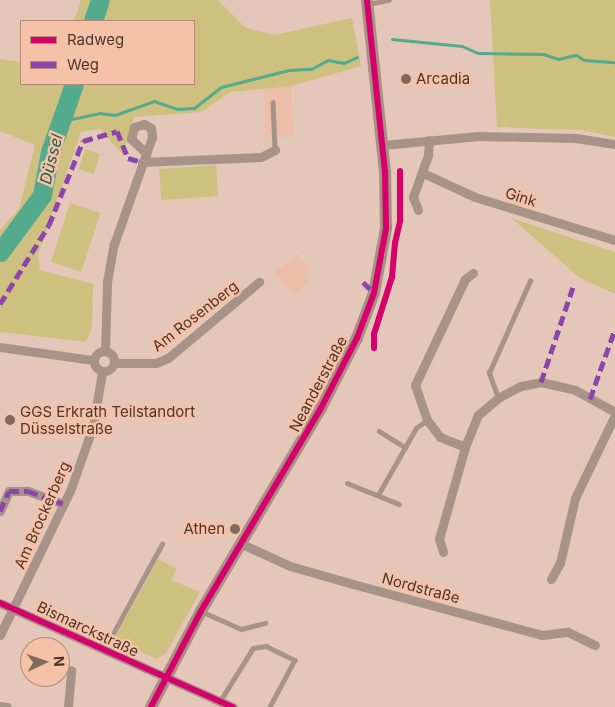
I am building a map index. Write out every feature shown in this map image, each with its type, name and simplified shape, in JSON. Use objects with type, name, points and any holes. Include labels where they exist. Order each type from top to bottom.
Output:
[{"type":"main road","name":"Neanderstraße","points":[[151,707],[201,611],[321,408],[357,338],[374,293],[386,228],[383,146],[367,2]]},
{"type":"street","points":[[383,146],[479,136],[576,138],[615,144]]},
{"type":"street","points":[[418,210],[413,197],[422,173],[429,140]]},
{"type":"street","points":[[142,162],[262,156],[275,150]]},
{"type":"street","points":[[105,351],[107,282],[114,244],[146,153]]},
{"type":"street","name":"Gink","points":[[422,173],[475,197],[615,240]]},
{"type":"street","points":[[465,447],[440,437],[426,420],[415,385],[465,279],[473,273]]},
{"type":"street","name":"Am Rosenberg","points":[[114,363],[156,363],[168,358],[260,282]]},
{"type":"street","points":[[0,347],[93,360]]},
{"type":"street","points":[[105,351],[113,356],[114,363],[111,368],[102,372],[95,366],[93,360],[99,352],[105,351]]},
{"type":"street","name":"Am Brockerberg","points":[[0,635],[63,504],[93,426],[102,372]]},
{"type":"street","points":[[443,552],[440,539],[465,447],[478,415],[498,398],[522,386],[540,382],[575,390],[615,414],[575,498],[560,563],[551,579]]},
{"type":"street","points":[[0,511],[9,491],[28,491],[63,504]]},
{"type":"street","name":"Nordstraße","points":[[242,544],[290,566],[542,635],[568,632],[594,645]]},
{"type":"street","name":"Bismarckstraße","points":[[0,603],[220,703],[233,707]]},
{"type":"street","points":[[68,707],[71,670]]},
{"type":"street","points":[[0,706],[7,707]]},
{"type":"lane","points":[[367,2],[389,0]]},
{"type":"lane","points":[[273,102],[275,150]]},
{"type":"lane","points":[[498,398],[488,374],[530,281]]},
{"type":"lane","points":[[378,495],[416,428],[426,420]]},
{"type":"lane","points":[[379,431],[405,447]]},
{"type":"lane","points":[[347,483],[399,504]]},
{"type":"lane","points":[[104,650],[162,544]]},
{"type":"lane","points":[[201,611],[241,629],[265,623]]},
{"type":"lane","points":[[220,703],[253,648],[266,646],[295,660],[270,707]]},
{"type":"shaded area","points":[[81,0],[218,0],[246,28],[274,35],[352,18],[361,66],[291,86],[230,92],[202,112],[134,117],[123,155],[100,129],[81,132],[38,255],[40,270],[93,284],[92,327],[86,342],[0,332],[0,230],[19,209],[35,145],[0,131],[0,59],[20,62],[20,85],[195,85],[195,20],[74,20]]},
{"type":"shaded area","points":[[490,0],[615,0],[615,137],[582,130],[497,127]]},
{"type":"shaded area","points":[[291,86],[293,136],[266,137],[264,87]]},
{"type":"shaded area","points":[[85,149],[100,154],[94,174],[79,169]]},
{"type":"shaded area","points":[[216,165],[218,196],[161,200],[159,169]]},
{"type":"shaded area","points":[[70,203],[100,213],[81,272],[51,262]]},
{"type":"shaded area","points":[[511,218],[615,252],[615,294],[580,278]]},
{"type":"shaded area","points":[[298,254],[310,270],[303,276],[309,282],[293,295],[275,272]]},
{"type":"shaded area","points":[[158,559],[177,569],[171,580],[200,592],[166,653],[156,659],[114,639]]},
{"type":"waterway","name":"Düssel","points":[[93,20],[100,0]]},
{"type":"waterway","points":[[392,39],[462,46],[478,53],[543,54],[558,59],[576,55],[584,60],[615,62]]},
{"type":"waterway","points":[[62,121],[100,113],[115,115],[154,101],[177,109],[194,108],[221,87],[289,70],[311,69],[328,60],[344,63],[357,57]]},
{"type":"waterway","name":"Düssel","points":[[0,252],[42,195],[50,152],[74,85]]},
{"type":"marked path","points":[[0,304],[49,225],[83,141],[117,131],[128,158],[142,162]]},
{"type":"marked path","points":[[363,282],[374,293]]},
{"type":"marked path","points":[[541,382],[573,287]]},
{"type":"marked path","points":[[590,399],[615,329]]},
{"type":"marked path","points":[[0,511],[9,491],[28,491],[63,504]]},
{"type":"cycle path","points":[[151,707],[201,611],[321,408],[357,338],[374,293],[386,228],[385,172],[367,0]]},
{"type":"cycle path","points":[[374,348],[374,334],[392,277],[395,243],[400,221],[400,171]]},
{"type":"cycle path","points":[[0,603],[233,707]]},
{"type":"place","name":"Arcadia","points":[[406,79]]},
{"type":"place","name":"GGS Erkrath Teilstandort Düsselstraße","points":[[10,420]]},
{"type":"place","name":"Athen","points":[[235,529]]}]
